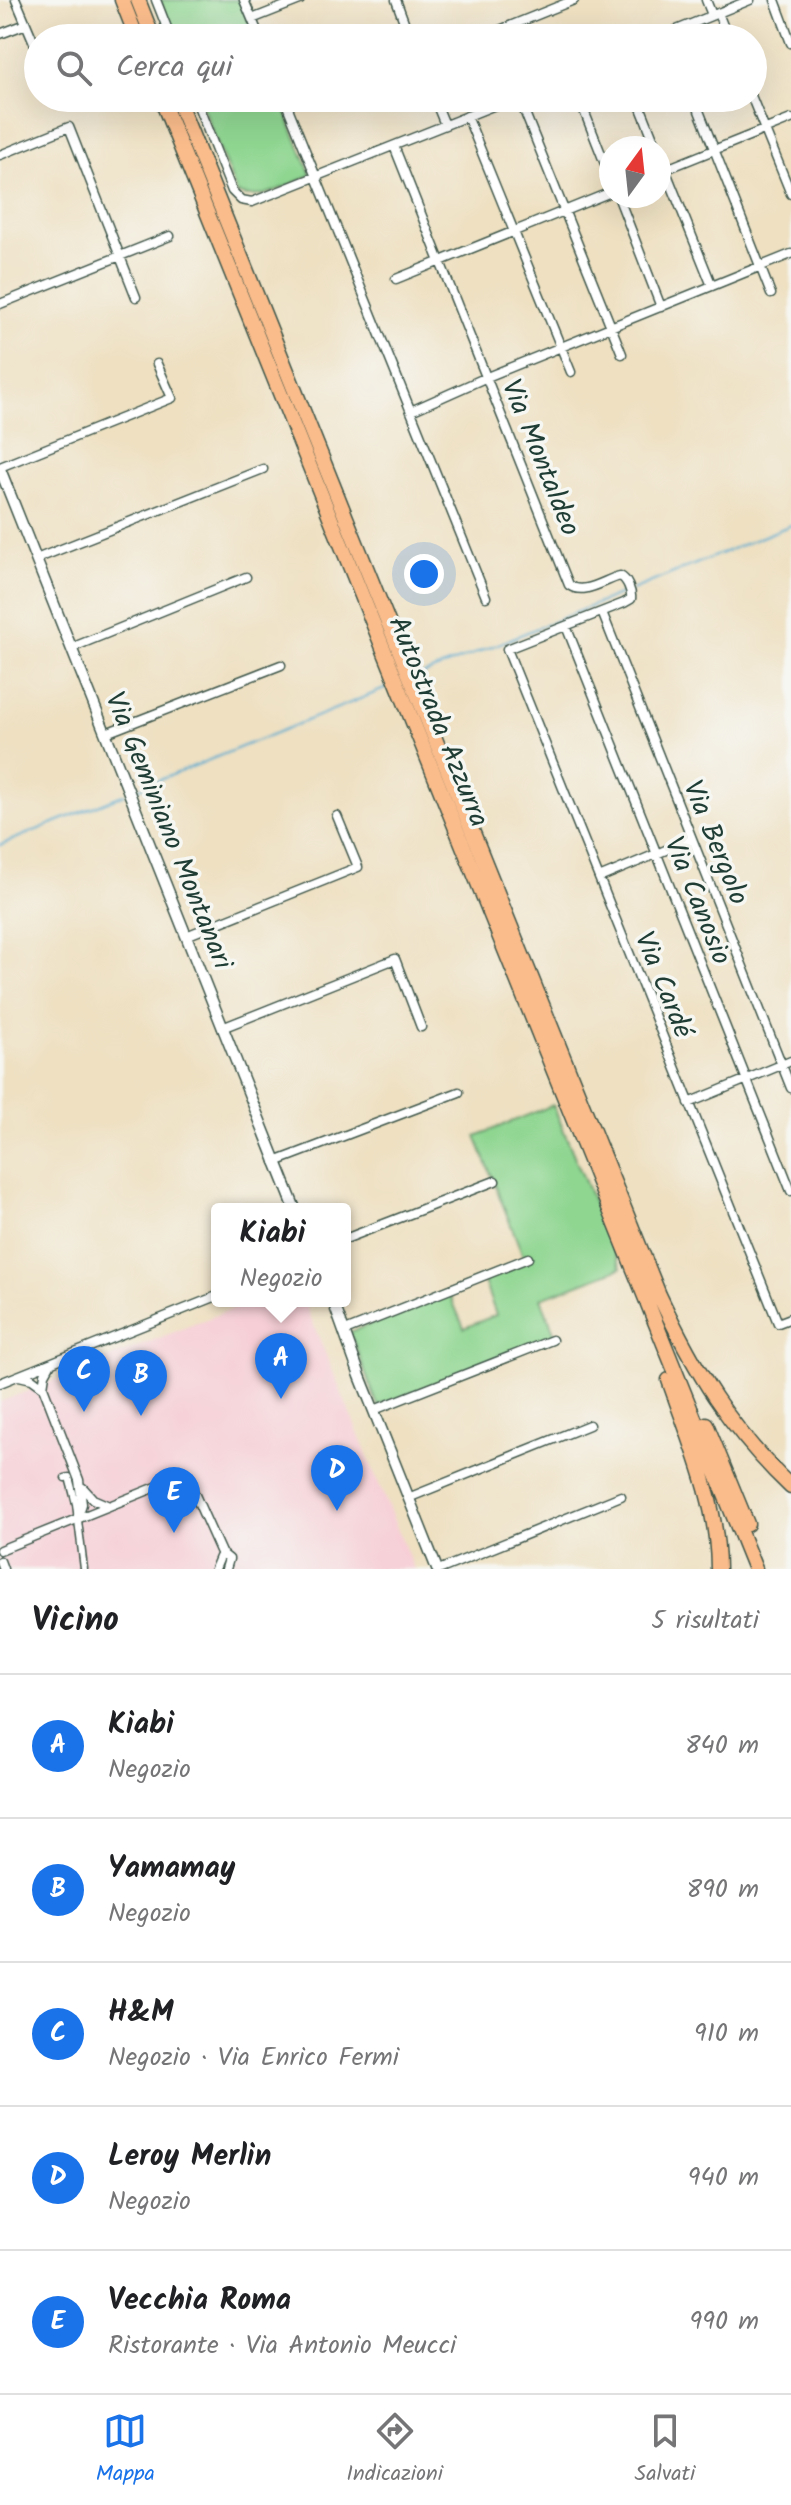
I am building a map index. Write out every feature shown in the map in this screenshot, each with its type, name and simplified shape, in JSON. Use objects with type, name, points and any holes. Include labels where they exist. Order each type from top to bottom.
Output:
[{"type":"highway","points":[[122,0],[131,24]]},
{"type":"highway","points":[[138,0],[147,24]]},
{"type":"highway","name":"Autostrada Azzurra","points":[[167,112],[401,673]]},
{"type":"highway","name":"Autostrada Azzurra","points":[[182,112],[407,689],[604,1181]]},
{"type":"highway","points":[[604,1181],[715,1457],[765,1569]]},
{"type":"highway","points":[[604,1181],[688,1355],[742,1435],[791,1487]]},
{"type":"highway","points":[[604,1181],[705,1484],[715,1529],[718,1569]]},
{"type":"highway","points":[[715,1457],[755,1569]]},
{"type":"street","points":[[16,0],[26,24]]},
{"type":"street","points":[[156,0],[165,24]]},
{"type":"street","points":[[244,0],[254,24]]},
{"type":"street","points":[[252,19],[300,0]]},
{"type":"street","points":[[515,24],[574,0]]},
{"type":"street","points":[[706,0],[720,24]]},
{"type":"street","points":[[694,24],[750,0]]},
{"type":"street","points":[[775,0],[791,43]]},
{"type":"street","points":[[399,1],[406,24]]},
{"type":"street","points":[[0,34],[24,25]]},
{"type":"street","points":[[201,112],[232,191],[239,199],[249,202],[477,112]]},
{"type":"street","points":[[290,112],[486,597]]},
{"type":"street","points":[[440,112],[445,125]]},
{"type":"street","points":[[525,112],[622,354]]},
{"type":"street","points":[[585,112],[599,149]]},
{"type":"street","points":[[643,112],[652,136]]},
{"type":"street","points":[[700,112],[771,294]]},
{"type":"street","points":[[757,112],[791,194]]},
{"type":"street","points":[[467,116],[571,372]]},
{"type":"street","points":[[671,167],[791,119]]},
{"type":"street","points":[[0,155],[69,127],[136,297]]},
{"type":"street","name":"Via Montaldeo","points":[[394,146],[570,586],[583,589],[617,576],[623,577],[629,588],[631,598],[628,601],[507,649]]},
{"type":"street","points":[[671,192],[712,286]]},
{"type":"street","points":[[396,279],[599,197]]},
{"type":"street","points":[[623,208],[661,307]]},
{"type":"street","points":[[0,304],[170,236]]},
{"type":"street","points":[[411,411],[487,377],[791,254]]},
{"type":"street","points":[[0,468],[172,398],[157,364]]},
{"type":"street","name":"Via Geminiano Montanari","points":[[0,468],[292,1203]]},
{"type":"street","points":[[36,559],[263,469]]},
{"type":"street","points":[[71,648],[246,577]]},
{"type":"street","name":"Via Bergolo","points":[[602,612],[692,839],[786,1063],[791,1088]]},
{"type":"street","name":"Via Canosio","points":[[566,626],[791,1191]]},
{"type":"street","name":"Via Cardé","points":[[507,649],[778,1323],[791,1318]]},
{"type":"street","points":[[106,733],[281,665]]},
{"type":"street","points":[[186,936],[358,867],[337,816]]},
{"type":"street","points":[[599,878],[692,839]]},
{"type":"street","points":[[222,1028],[395,959],[421,1027]]},
{"type":"street","points":[[689,1103],[786,1063]]},
{"type":"street","points":[[275,1162],[459,1092]]},
{"type":"street","points":[[351,1237],[495,1181]]},
{"type":"street","points":[[345,1331],[528,1258]]},
{"type":"street","points":[[0,1383],[211,1298]]},
{"type":"street","points":[[335,1307],[408,1498],[439,1569],[621,1496]]},
{"type":"street","points":[[374,1410],[552,1340]]},
{"type":"street","points":[[52,1362],[45,1374],[43,1387],[79,1480],[82,1504],[77,1519]]},
{"type":"street","points":[[19,1376],[32,1379],[43,1387]]},
{"type":"street","points":[[408,1498],[589,1425]]},
{"type":"street","points":[[0,1550],[186,1475],[222,1555],[229,1559],[226,1569]]},
{"type":"street","points":[[65,1478],[69,1477],[76,1504],[84,1569]]},
{"type":"street","points":[[79,1480],[93,1499],[109,1506]]},
{"type":"street","points":[[93,1499],[93,1513]]},
{"type":"street","points":[[82,1504],[93,1513]]},
{"type":"street","points":[[215,1569],[222,1555]]},
{"type":"street","points":[[0,1561],[3,1569]]},
{"type":"shaded area","points":[[236,1307],[306,1307],[414,1569],[0,1569],[0,1402]]},
{"type":"green space","points":[[160,0],[240,0],[250,24],[169,24]]},
{"type":"green space","points":[[205,112],[286,112],[311,175],[265,194],[246,196],[237,193]]},
{"type":"green space","points":[[553,1105],[621,1268],[541,1298],[555,1335],[378,1406],[350,1332],[449,1293],[464,1328],[496,1315],[483,1279],[525,1261],[476,1136]]},
{"type":"waterway","points":[[632,590],[791,525]]},
{"type":"waterway","points":[[417,677],[626,592]]},
{"type":"waterway","points":[[135,790],[392,686]]},
{"type":"waterway","points":[[0,845],[125,794]]},
{"type":"place","name":"Kiabi","points":[[281,1399]]},
{"type":"place","name":"H&M","points":[[84,1412]]},
{"type":"place","name":"Yamamay","points":[[141,1416]]},
{"type":"place","name":"Leroy Merlin","points":[[337,1511]]},
{"type":"place","name":"Vecchia Roma","points":[[174,1533]]}]
